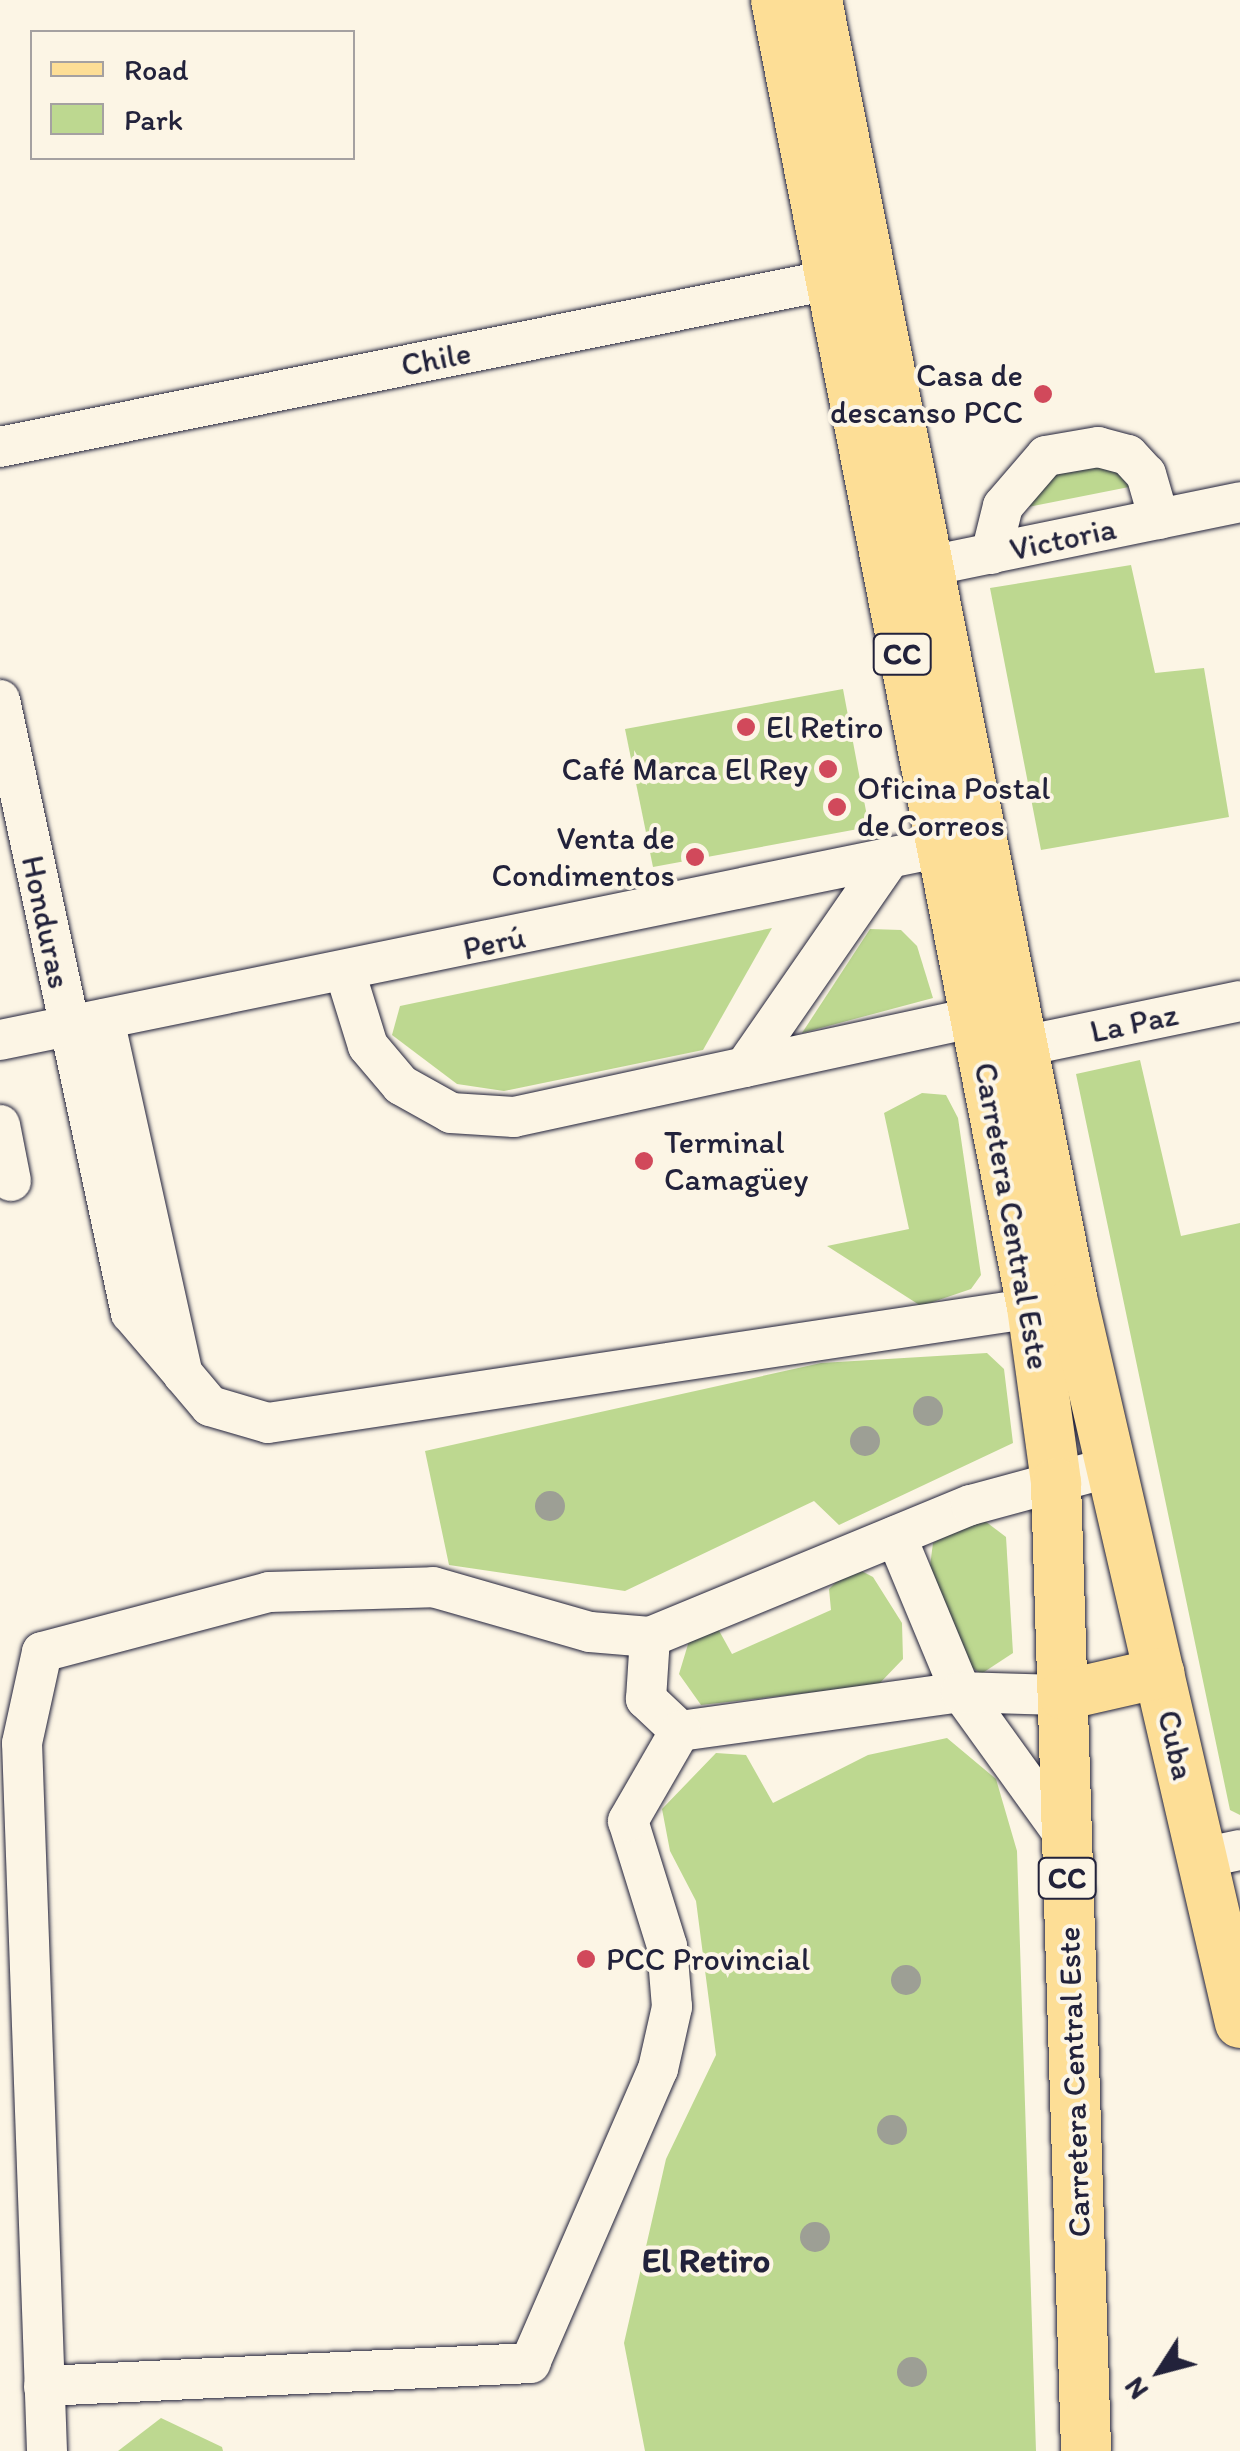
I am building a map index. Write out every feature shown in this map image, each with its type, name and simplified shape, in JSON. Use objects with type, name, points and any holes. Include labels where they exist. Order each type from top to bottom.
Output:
[{"type":"main road","name":"Carretera Central Este","points":[[806,4],[849,276],[964,842],[1028,1045],[1053,1304],[1056,1482],[1064,1606],[1065,1836],[1086,2451]]},
{"type":"main road","name":"Carretera Central Este","points":[[964,842],[976,1017],[1053,1304],[1111,1466]]},
{"type":"main road","name":"Cuba","points":[[1111,1466],[1160,1673],[1221,1854],[1240,2023]]},
{"type":"main road","points":[[1064,1606],[1141,1592]]},
{"type":"main road","points":[[1064,1695],[1160,1673]]},
{"type":"street","name":"Chile","points":[[0,446],[849,276]]},
{"type":"street","points":[[991,554],[1003,506],[1046,456],[1098,447],[1128,455],[1146,474],[1159,519]]},
{"type":"street","name":"Victoria","points":[[909,570],[1240,502]]},
{"type":"street","name":"Honduras","points":[[0,700],[86,1023],[132,1312],[210,1406],[268,1424],[1053,1304]]},
{"type":"street","name":"Perú","points":[[0,1040],[346,975],[964,842]]},
{"type":"street","points":[[745,1067],[889,860]]},
{"type":"street","points":[[346,975],[368,1046],[402,1085],[452,1113],[514,1117],[976,1017]]},
{"type":"street","name":"La Paz","points":[[1028,1045],[1240,1001]]},
{"type":"street","points":[[0,1125],[11,1182]]},
{"type":"street","points":[[47,2451],[22,1742],[42,1652],[270,1592],[433,1587],[590,1632],[650,1637],[896,1536],[1111,1466]]},
{"type":"street","points":[[896,1536],[961,1692],[1065,1836]]},
{"type":"street","points":[[650,1637],[646,1698],[680,1731]]},
{"type":"street","points":[[680,1731],[961,1692],[1064,1695]]},
{"type":"street","points":[[44,2386],[530,2363],[658,2069],[672,2007],[667,1946],[628,1821],[680,1731]]},
{"type":"green space","points":[[1092,466],[1115,469],[1129,487],[1023,508],[1057,471]]},
{"type":"green space","points":[[1131,565],[1155,673],[1204,668],[1229,817],[1041,850],[990,588]]},
{"type":"green space","points":[[843,689],[869,827],[653,867],[625,729]]},
{"type":"green space","points":[[772,928],[703,1050],[504,1091],[457,1084],[392,1035],[400,1006]]},
{"type":"green space","points":[[870,929],[901,930],[917,946],[933,998],[802,1033]]},
{"type":"green space","points":[[1140,1060],[1181,1236],[1240,1223],[1240,1815],[1230,1810],[1076,1074]]},
{"type":"green space","points":[[922,1093],[946,1095],[958,1118],[981,1275],[971,1289],[921,1306],[827,1246],[909,1229],[884,1113]]},
{"type":"green space","points":[[987,1353],[1004,1369],[1013,1443],[839,1525],[814,1501],[625,1591],[449,1565],[425,1451],[821,1363]]},
{"type":"green space","points":[[981,1518],[1006,1537],[1013,1653],[981,1674],[969,1665],[930,1566],[933,1543]]},
{"type":"green space","points":[[852,1566],[873,1577],[902,1623],[903,1659],[878,1685],[701,1705],[679,1674],[689,1641],[717,1627],[732,1654],[831,1610],[829,1589]]},
{"type":"green space","points":[[947,1738],[996,1779],[1017,1851],[1036,2451],[645,2451],[624,2343],[666,2159],[716,2055],[696,1901],[670,1851],[662,1809],[716,1753],[746,1755],[773,1803],[868,1755]]},
{"type":"green space","points":[[161,2418],[222,2447],[223,2451],[118,2451]]},
{"type":"place","name":"Casa de descanso PCC","points":[[1043,394]]},
{"type":"place","name":"El Retiro","points":[[746,727]]},
{"type":"place","name":"Café Marca El Rey","points":[[828,769]]},
{"type":"place","name":"Oficina Postal de Correos","points":[[837,807]]},
{"type":"place","name":"Venta de Condimentos","points":[[695,857]]},
{"type":"place","name":"Terminal Camagüey","points":[[644,1161]]},
{"type":"place","name":"PCC Provincial","points":[[586,1959]]},
{"type":"district","name":"El Retiro","points":[[706,2260]]}]
